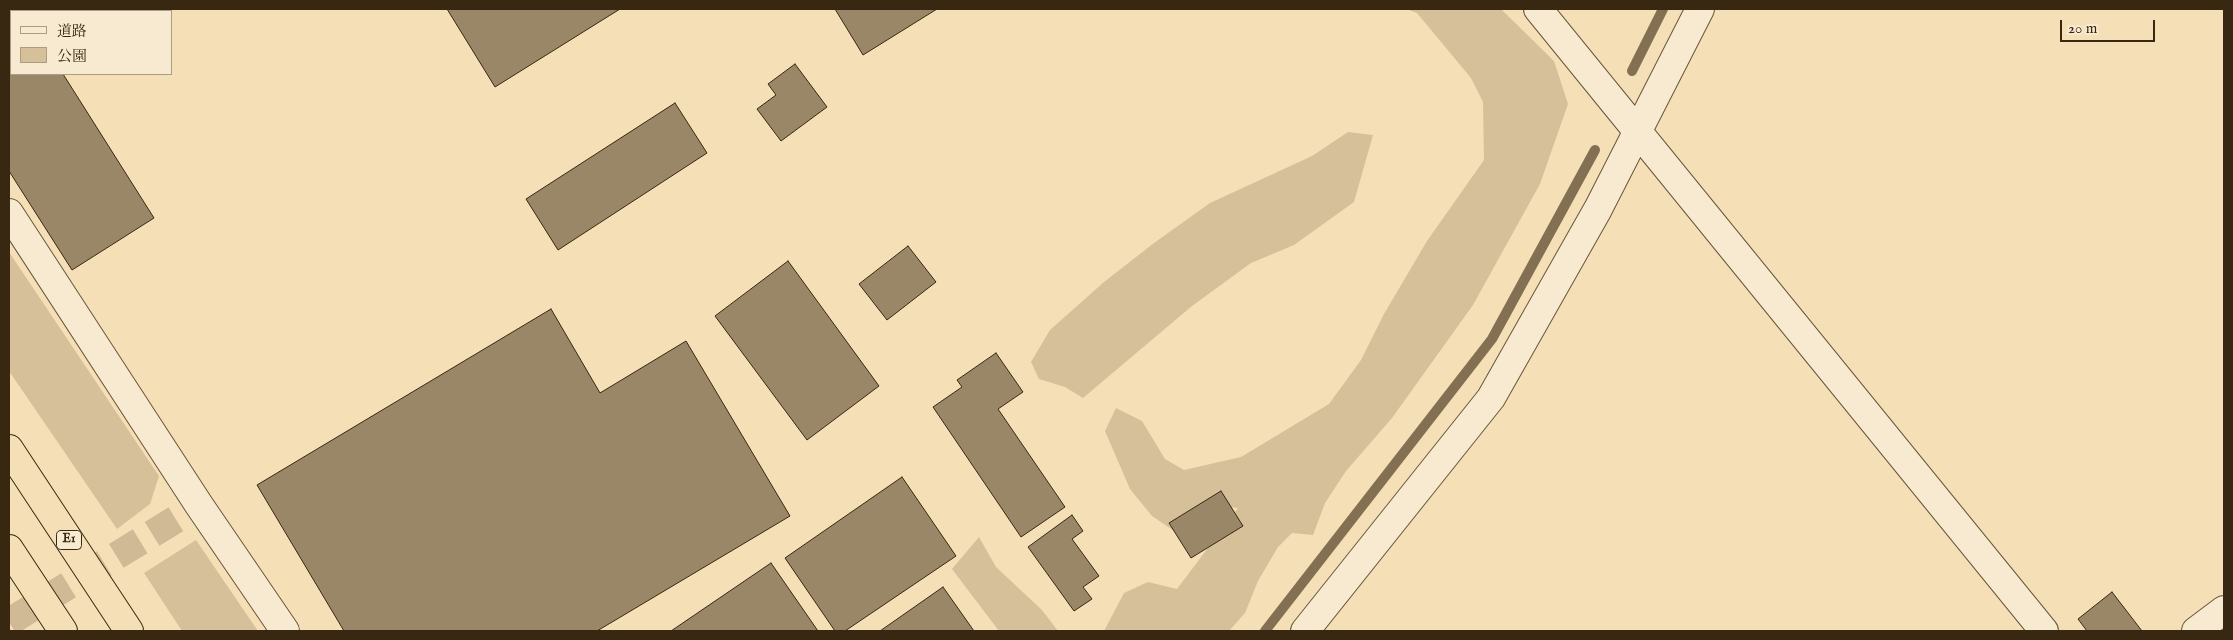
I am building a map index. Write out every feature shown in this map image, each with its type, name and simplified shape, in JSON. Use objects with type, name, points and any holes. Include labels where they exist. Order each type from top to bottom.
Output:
[{"type":"highway","name":"E1","points":[[9,449],[130,631]]},
{"type":"highway","points":[[9,549],[63,631]]},
{"type":"street","points":[[1538,9],[2044,631]]},
{"type":"street","points":[[1305,631],[1491,398],[1598,209],[1700,9]]},
{"type":"street","points":[[9,213],[199,505],[285,631]]},
{"type":"street","points":[[2196,631],[2224,610]]},
{"type":"green space","points":[[1406,9],[1501,9],[1554,61],[1568,104],[1540,184],[1473,305],[1392,418],[1346,471],[1325,503],[1313,535],[1292,533],[1278,547],[1258,581],[1245,613],[1229,631],[1104,631],[1124,593],[1148,582],[1177,589],[1238,508],[1205,505],[1174,531],[1152,516],[1130,489],[1105,431],[1116,408],[1142,421],[1165,459],[1184,470],[1241,457],[1329,404],[1361,360],[1384,314],[1427,241],[1484,160],[1483,102],[1471,78],[1417,13]]},
{"type":"green space","points":[[1348,132],[1373,135],[1354,202],[1294,245],[1251,263],[1192,306],[1083,398],[1065,387],[1039,379],[1031,362],[1050,330],[1104,282],[1210,203],[1312,156]]},
{"type":"green space","points":[[9,252],[159,476],[150,504],[117,529],[9,371]]},
{"type":"green space","points":[[979,537],[996,567],[1042,610],[1058,631],[999,631],[952,569]]},
{"type":"green space","points":[[196,540],[258,631],[182,631],[144,573]]},
{"type":"building","points":[[447,9],[620,9],[495,87]]},
{"type":"building","points":[[835,9],[937,9],[863,55]]},
{"type":"building","points":[[795,64],[827,107],[781,141],[757,109],[776,95],[768,84]]},
{"type":"building","points":[[9,72],[10,75],[64,75],[154,218],[72,270],[9,171]]},
{"type":"building","points":[[675,103],[707,153],[558,250],[526,199]]},
{"type":"building","points":[[908,246],[936,282],[887,320],[859,284]]},
{"type":"building","points":[[788,261],[879,386],[807,440],[715,316]]},
{"type":"building","points":[[551,309],[600,393],[686,341],[790,516],[597,631],[344,631],[257,485]]},
{"type":"building","points":[[996,353],[1023,392],[998,409],[1065,507],[1021,537],[933,407],[962,387],[957,380]]},
{"type":"building","points":[[902,477],[956,556],[845,631],[835,631],[785,558]]},
{"type":"building","points":[[1221,491],[1243,526],[1191,558],[1169,523]]},
{"type":"building","points":[[1072,515],[1083,531],[1072,539],[1099,576],[1083,587],[1092,599],[1074,611],[1028,547]]},
{"type":"building","points":[[771,563],[818,631],[671,631]]},
{"type":"building","points":[[943,587],[974,631],[880,631]]},
{"type":"building","points":[[2112,592],[2142,631],[2087,631],[2078,619]]},
{"type":"waterway","points":[[1632,71],[1663,9]]},
{"type":"waterway","points":[[1265,631],[1492,339],[1595,150]]},
{"type":"tunnel","points":[[9,622],[199,505]]}]
